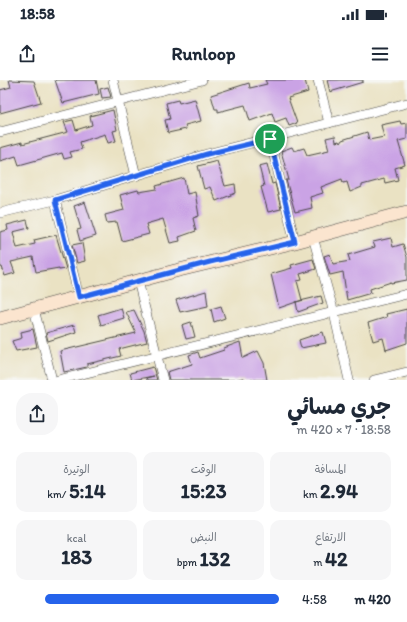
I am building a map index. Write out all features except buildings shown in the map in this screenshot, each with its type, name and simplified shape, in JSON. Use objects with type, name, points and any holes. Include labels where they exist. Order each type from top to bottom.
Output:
[{"type":"main road","points":[[0,318],[407,212]]},
{"type":"street","points":[[113,80],[136,176]]},
{"type":"street","points":[[0,132],[202,80]]},
{"type":"street","points":[[318,80],[329,123]]},
{"type":"street","points":[[0,213],[55,200],[207,154],[407,103]]},
{"type":"street","points":[[270,139],[295,242]]},
{"type":"street","points":[[55,200],[79,297]]},
{"type":"street","points":[[313,237],[334,313],[349,380]]},
{"type":"street","points":[[138,281],[163,380]]},
{"type":"street","points":[[58,380],[407,294]]},
{"type":"street","points":[[34,309],[52,380]]},
{"type":"street","points":[[374,380],[407,372]]},
{"type":"route","points":[[270,139],[295,242],[210,262],[79,297],[55,200],[207,154],[270,139]]}]
